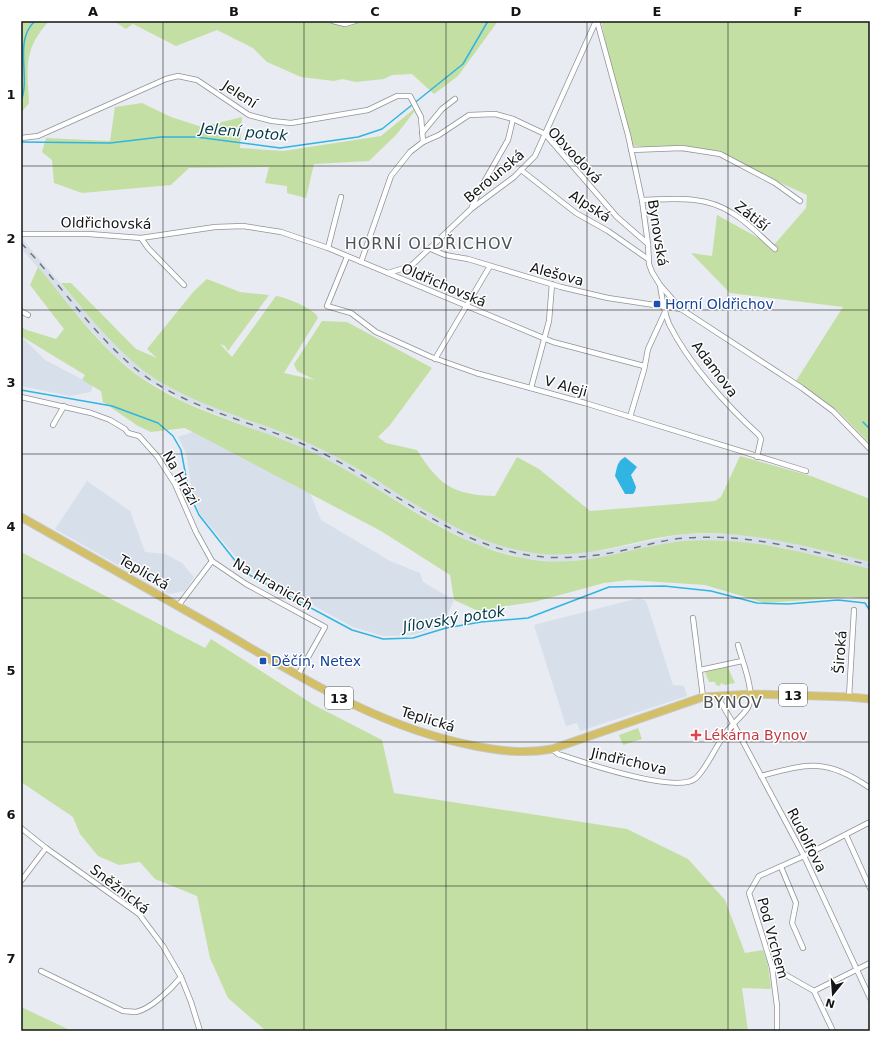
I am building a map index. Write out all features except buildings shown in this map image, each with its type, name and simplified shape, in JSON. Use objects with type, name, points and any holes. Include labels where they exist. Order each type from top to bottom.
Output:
[{"type":"main road","name":"Teplická","points":[[21,517],[364,711],[442,738],[481,747],[520,753],[552,749],[703,697],[752,694],[870,699]]},
{"type":"street","points":[[333,21],[345,24],[355,21]]},
{"type":"street","name":"Berounská","points":[[388,273],[411,266],[431,249],[471,209],[521,170],[535,156],[597,21]]},
{"type":"street","name":"Bynovská","points":[[597,21],[631,150],[642,200],[650,268],[660,285],[681,309],[802,388],[833,411],[870,449]]},
{"type":"street","name":"Jelení","points":[[21,138],[38,136],[178,76],[198,80],[249,115],[272,121],[290,123],[368,110],[397,96],[410,96],[417,106],[421,117],[423,142]]},
{"type":"street","points":[[422,133],[442,110],[455,100]]},
{"type":"street","name":"Obvodová","points":[[361,262],[391,176],[410,152],[423,142],[438,135],[469,114],[495,114],[513,119],[545,134],[618,217],[648,244]]},
{"type":"street","points":[[471,209],[480,189],[508,140],[513,119]]},
{"type":"street","points":[[631,150],[682,148],[720,154],[775,183],[800,201]]},
{"type":"street","name":"Alpská","points":[[521,170],[576,213],[608,231],[648,259]]},
{"type":"street","points":[[328,248],[341,197]]},
{"type":"street","name":"Zátiší","points":[[642,200],[681,199],[713,203],[733,213],[775,249]]},
{"type":"street","name":"Oldřichovská","points":[[21,234],[89,234],[141,238],[215,227],[251,226],[297,237],[328,248],[466,307],[544,338],[644,366]]},
{"type":"street","points":[[141,238],[148,248],[184,285]]},
{"type":"street","name":"Alešova","points":[[431,249],[445,255],[468,259],[552,284],[608,298],[665,309],[681,309]]},
{"type":"street","name":"V Aleji","points":[[347,257],[327,306],[351,313],[376,332],[435,359],[476,373],[630,417],[806,471]]},
{"type":"street","points":[[435,359],[490,266]]},
{"type":"street","points":[[531,388],[549,321],[552,284]]},
{"type":"street","name":"Adamova","points":[[660,285],[669,323],[682,344],[707,381],[739,416],[759,435],[761,439],[757,457]]},
{"type":"street","points":[[630,417],[648,349],[665,309]]},
{"type":"street","points":[[21,312],[28,315]]},
{"type":"street","name":"Na Hrázi","points":[[21,397],[64,406],[110,420],[125,429],[128,433],[139,436],[158,456],[175,484],[196,532],[212,561]]},
{"type":"street","points":[[53,425],[64,406]]},
{"type":"street","name":"Na Hranicích","points":[[178,606],[212,561],[246,584],[325,627],[298,675]]},
{"type":"street","name":"Široká","points":[[849,697],[854,610]]},
{"type":"street","points":[[693,618],[703,697]]},
{"type":"street","points":[[738,645],[752,694]]},
{"type":"street","points":[[700,670],[742,661]]},
{"type":"street","name":"Jindřichova","points":[[552,749],[558,754],[637,778],[686,782],[692,781],[699,774],[733,723],[747,709],[752,694]]},
{"type":"street","name":"Rudolfova","points":[[717,696],[804,856],[870,998]]},
{"type":"street","points":[[761,776],[798,766],[816,765],[853,776],[870,788]]},
{"type":"street","name":"Pod Vrchem","points":[[777,1031],[777,1006],[772,967],[749,892],[759,876],[804,856],[870,822]]},
{"type":"street","name":"Sněžnická","points":[[21,828],[46,848],[139,914],[163,946],[181,977],[200,1031]]},
{"type":"street","points":[[846,835],[870,888]]},
{"type":"street","points":[[21,881],[46,848]]},
{"type":"street","name":"Pod Vrchem","points":[[781,866],[796,903],[792,923],[803,948]]},
{"type":"street","points":[[814,991],[856,968],[870,963]]},
{"type":"street","points":[[772,967],[814,991],[833,1031]]},
{"type":"street","points":[[41,971],[123,1011],[136,1012],[145,1008],[165,994],[181,977]]},
{"type":"shaded area","points":[[21,238],[93,321],[130,359],[161,382],[197,399],[316,446],[341,459],[436,516],[477,537],[527,552],[561,554],[606,550],[683,534],[738,534],[782,540],[870,562],[870,569],[780,547],[720,540],[684,542],[607,557],[561,562],[526,559],[474,544],[433,522],[338,465],[313,453],[183,401],[141,377],[114,355],[87,326],[21,248]]},
{"type":"shaded area","points":[[21,336],[45,360],[93,385],[91,392],[70,396],[21,386]]},
{"type":"shaded area","points":[[193,432],[310,493],[321,520],[390,561],[420,573],[423,582],[454,600],[442,626],[413,635],[383,636],[353,627],[246,569],[200,514],[192,491],[186,453],[178,437]]},
{"type":"shaded area","points":[[87,481],[130,511],[145,552],[165,554],[182,563],[194,577],[185,591],[169,594],[55,529]]},
{"type":"shaded area","points":[[639,598],[646,601],[673,685],[684,686],[687,696],[580,731],[577,723],[566,726],[534,625]]},
{"type":"green space","points":[[21,21],[49,21],[35,41],[28,59],[29,103],[21,113]]},
{"type":"green space","points":[[114,21],[498,21],[458,76],[434,94],[412,74],[392,75],[384,79],[356,82],[342,79],[334,81],[301,77],[267,62],[253,48],[217,30],[176,46],[133,24],[126,29]]},
{"type":"green space","points":[[601,21],[870,21],[870,444],[838,411],[796,381],[843,307],[730,293],[691,253],[712,256],[717,215],[773,246],[806,208],[807,195],[721,156],[628,145]]},
{"type":"green space","points":[[142,103],[171,117],[202,127],[242,117],[240,148],[283,151],[381,136],[414,109],[414,112],[396,135],[369,161],[314,164],[306,198],[287,193],[287,186],[265,183],[269,167],[189,168],[171,185],[82,193],[54,183],[52,160],[42,152],[46,138],[110,141],[115,107]]},
{"type":"green space","points":[[38,267],[113,355],[143,379],[183,402],[314,453],[370,484],[424,518],[482,546],[512,556],[544,561],[563,561],[581,560],[650,546],[686,541],[710,540],[756,544],[802,552],[870,569],[870,599],[849,597],[765,603],[705,585],[629,580],[604,583],[534,602],[506,606],[485,614],[454,600],[450,575],[381,531],[185,428],[151,432],[138,426],[103,402],[101,391],[82,380],[85,375],[21,336],[21,327],[56,339],[64,329],[30,285]]},
{"type":"green space","points":[[207,279],[240,292],[269,295],[228,351],[225,346],[220,344],[232,357],[276,296],[306,307],[318,318],[284,373],[315,380],[297,371],[294,364],[322,321],[347,322],[432,368],[390,425],[378,437],[386,443],[417,450],[433,472],[448,486],[468,493],[495,496],[517,457],[539,469],[590,511],[715,501],[721,497],[740,456],[811,476],[870,499],[870,562],[778,540],[731,534],[708,533],[666,536],[597,551],[561,554],[542,554],[511,549],[482,539],[453,526],[426,511],[345,461],[317,447],[206,404],[163,384],[144,371],[121,351],[61,283],[71,283],[136,349],[157,358],[147,349],[194,291]]},
{"type":"green space","points":[[21,552],[205,648],[211,639],[314,705],[382,740],[394,793],[627,829],[688,859],[725,900],[745,953],[763,950],[768,965],[771,989],[742,988],[748,1031],[266,1031],[228,998],[210,958],[197,896],[155,879],[140,862],[119,865],[98,856],[80,834],[73,817],[21,782]]},
{"type":"green space","points":[[727,666],[735,683],[725,685],[721,683],[720,686],[716,685],[715,682],[709,682],[705,672]]},
{"type":"green space","points":[[638,728],[642,739],[623,745],[619,735]]},
{"type":"green space","points":[[21,1007],[72,1031],[21,1031]]},
{"type":"water","points":[[625,457],[637,467],[631,475],[636,487],[633,494],[625,494],[615,476],[619,463]]},
{"type":"waterway","points":[[21,101],[24,91],[25,39],[28,29],[35,21]]},
{"type":"waterway","name":"Jelení potok","points":[[21,142],[110,143],[161,137],[196,137],[280,148],[358,137],[382,129],[463,64],[488,21]]},
{"type":"waterway","name":"Jílovský potok","points":[[21,390],[112,406],[158,423],[173,436],[181,450],[189,493],[199,515],[244,572],[352,630],[383,639],[413,638],[446,628],[481,622],[528,618],[609,587],[664,586],[711,591],[757,603],[788,604],[838,600],[865,603],[870,611]]},
{"type":"waterway","points":[[863,422],[870,429]]},
{"type":"railway","points":[[21,243],[108,343],[141,373],[161,386],[204,407],[294,440],[316,450],[344,465],[426,515],[483,543],[513,552],[544,557],[564,558],[605,554],[678,539],[710,537],[733,538],[779,544],[870,565]]},
{"type":"place","name":"Horní Oldřichov","points":[[657,304]]},
{"type":"place","name":"Děčín, Netex","points":[[263,661]]},
{"type":"place","name":"Lékárna Bynov","points":[[696,735]]},
{"type":"district","name":"HORNÍ OLDŘICHOV","points":[[429,243]]},
{"type":"district","name":"BYNOV","points":[[733,702]]}]
